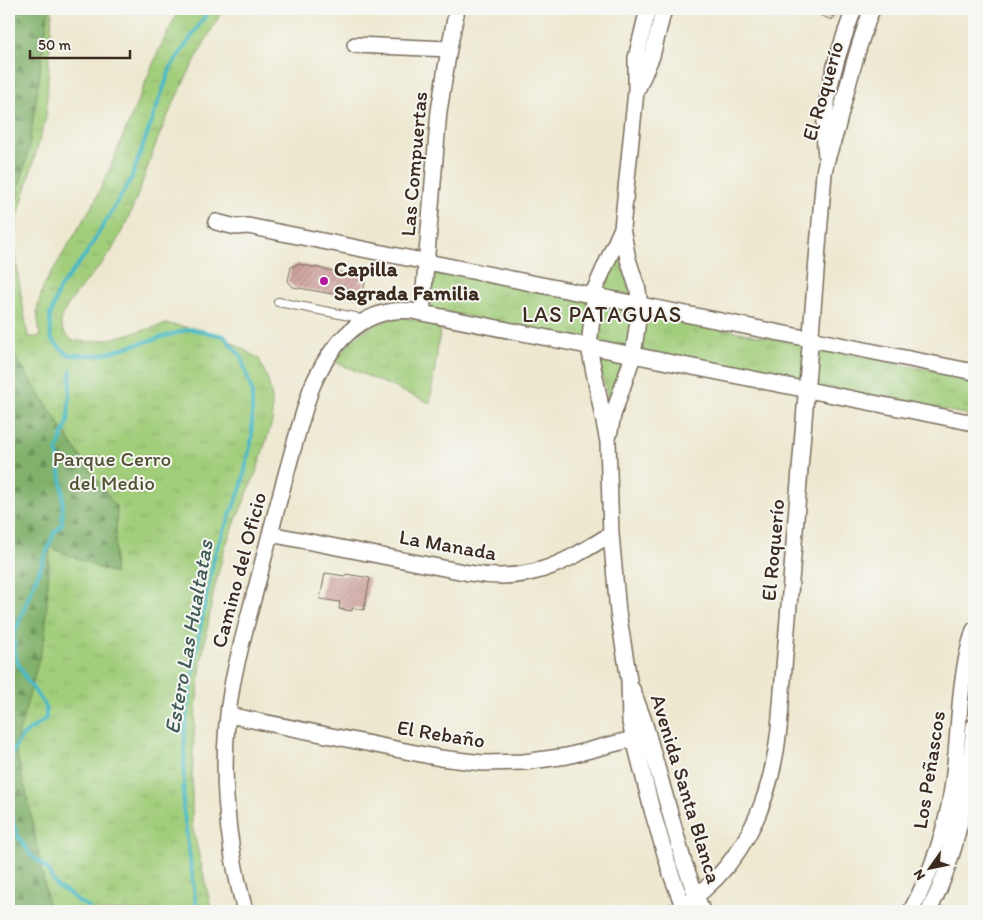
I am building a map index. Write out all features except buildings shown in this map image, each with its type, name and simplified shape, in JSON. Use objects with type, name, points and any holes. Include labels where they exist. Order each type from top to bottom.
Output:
[{"type":"street","name":"Las Compuertas","points":[[422,313],[439,111],[449,49],[458,9]]},
{"type":"street","name":"Avenida Santa Blanca","points":[[608,442],[613,415],[633,356],[640,306],[638,290],[628,259],[622,228],[636,91],[636,58],[648,9]]},
{"type":"street","name":"Avenida Santa Blanca","points":[[636,91],[652,56],[664,9]]},
{"type":"street","name":"El Roquerío","points":[[681,910],[727,865],[746,839],[762,807],[774,764],[779,729],[826,158],[824,118],[839,55],[854,9]]},
{"type":"street","name":"El Roquerío","points":[[826,158],[836,131],[858,46],[872,9]]},
{"type":"street","points":[[355,45],[449,49]]},
{"type":"street","points":[[216,222],[236,227],[248,226],[974,372]]},
{"type":"street","name":"Avenida Santa Blanca","points":[[622,228],[593,296],[589,347],[608,442],[611,534],[618,612],[629,680],[630,723],[658,834],[681,910]]},
{"type":"street","name":"Camino del Oficio","points":[[248,911],[232,854],[227,808],[228,715],[238,660],[270,534],[316,376],[339,342],[363,322],[386,312],[405,311],[422,313],[974,423]]},
{"type":"street","name":"La Manada","points":[[270,534],[469,573],[499,576],[524,574],[549,568],[569,560],[611,534]]},
{"type":"street","name":"Los Peñascos","points":[[911,911],[935,859],[948,811],[953,782],[965,665],[974,630]]},
{"type":"street","name":"Avenida Santa Blanca","points":[[629,680],[648,735],[672,825],[702,911]]},
{"type":"street","name":"El Rebaño","points":[[228,715],[440,758],[483,763],[545,760],[581,753],[648,735]]},
{"type":"street","name":"Los Peñascos","points":[[929,911],[950,860],[964,810],[969,783],[974,726]]},
{"type":"lane","points":[[278,302],[355,317],[363,322]]},
{"type":"green space","name":"Parque Cerro del Medio","points":[[9,9],[52,9],[46,117],[12,238],[28,337],[40,337],[37,310],[44,285],[95,201],[158,52],[178,12],[180,9],[223,9],[172,107],[157,141],[133,208],[112,250],[67,307],[62,316],[61,324],[65,333],[72,340],[89,342],[109,339],[167,324],[198,329],[225,338],[259,359],[268,380],[272,399],[272,422],[257,470],[225,547],[214,590],[201,663],[195,718],[192,825],[212,911],[9,911]]},
{"type":"green space","points":[[9,9],[49,9],[29,148],[9,230]]},
{"type":"green space","points":[[619,255],[631,296],[603,290]]},
{"type":"green space","name":"LAS PATAGUAS","points":[[434,271],[974,379],[974,416],[431,309]]},
{"type":"green space","points":[[399,317],[441,324],[430,403],[335,362],[349,344],[362,332]]},
{"type":"green space","points":[[9,347],[82,459],[117,508],[114,574],[50,547],[45,637],[15,747],[30,809],[49,909],[47,911],[9,911]]},
{"type":"green space","points":[[596,354],[626,362],[610,405]]},
{"type":"waterway","name":"Estero Las Hualtatas","points":[[197,911],[183,807],[185,727],[199,634],[215,553],[241,488],[252,438],[252,391],[241,357],[224,336],[190,329],[100,355],[68,355],[51,339],[50,316],[59,289],[86,254],[131,179],[171,67],[210,9]]},
{"type":"waterway","points":[[9,765],[14,750],[22,737],[46,718],[46,707],[27,680],[16,659],[13,637],[54,533],[62,524],[63,493],[57,450],[68,422],[71,370]]},
{"type":"waterway","points":[[9,806],[16,833],[30,854],[47,869],[57,887],[89,907]]},
{"type":"place","name":"Capilla Sagrada Familia","points":[[324,281]]},
{"type":"district","name":"LAS PATAGUAS","points":[[602,314]]}]
